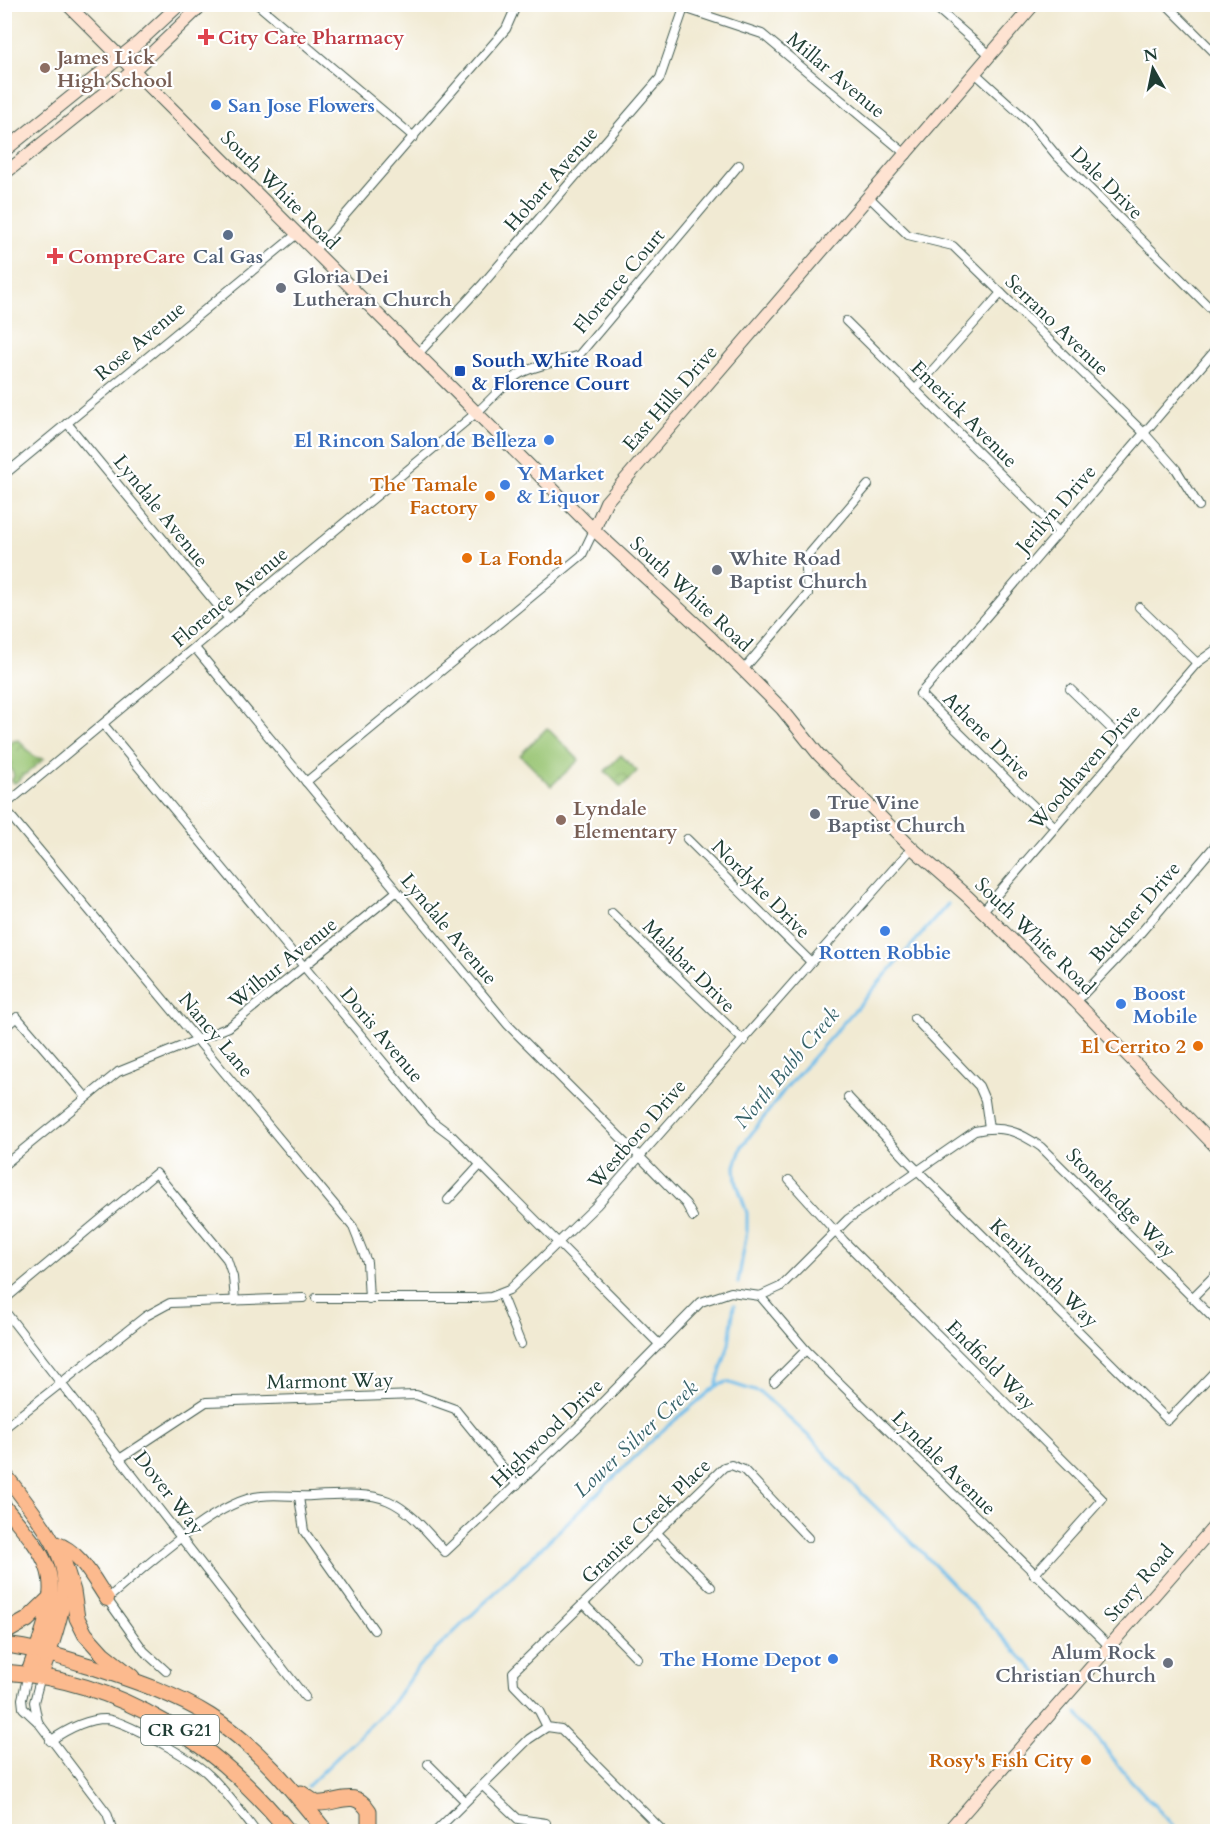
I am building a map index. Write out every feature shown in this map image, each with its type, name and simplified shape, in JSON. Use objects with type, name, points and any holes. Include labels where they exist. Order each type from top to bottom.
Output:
[{"type":"highway","points":[[64,1563],[73,1591],[77,1618],[85,1634],[103,1654],[136,1681]]},
{"type":"highway","points":[[4,1633],[27,1620],[50,1598]]},
{"type":"highway","name":"CR G21","points":[[4,1645],[43,1652],[136,1681],[209,1716],[240,1738],[285,1780],[326,1832]]},
{"type":"highway","name":"CR G21","points":[[4,1672],[35,1675],[112,1695],[166,1721],[197,1741],[228,1768],[265,1802],[289,1832]]},
{"type":"highway","points":[[285,1780],[316,1803],[344,1798],[357,1799],[366,1806],[371,1816],[369,1832]]},
{"type":"highway","points":[[333,1832],[329,1823],[330,1811],[344,1798]]},
{"type":"main road","name":"South White Road","points":[[67,4],[594,530],[654,582],[743,670],[782,709],[819,755],[912,848],[1076,1002],[1218,1149]]},
{"type":"main road","points":[[4,151],[121,57],[180,4]]},
{"type":"main road","points":[[4,174],[134,70],[203,4]]},
{"type":"main road","name":"East Hills Drive","points":[[594,530],[606,502],[907,155],[1034,4]]},
{"type":"main road","points":[[4,1473],[55,1543],[64,1563],[65,1600],[35,1675]]},
{"type":"main road","points":[[4,1506],[36,1547],[47,1566],[50,1598],[43,1652]]},
{"type":"main road","name":"Story Road","points":[[947,1832],[1054,1706],[1110,1647],[1218,1522]]},
{"type":"main road","points":[[55,1543],[65,1546],[76,1556],[107,1599]]},
{"type":"street","points":[[257,4],[414,137]]},
{"type":"street","points":[[314,251],[506,29],[517,4]]},
{"type":"street","name":"Millar Avenue","points":[[672,4],[762,34],[907,155]]},
{"type":"street","points":[[932,4],[990,55]]},
{"type":"street","points":[[1166,4],[1218,56]]},
{"type":"street","name":"Hobart Avenue","points":[[417,355],[481,286],[660,78],[684,8]]},
{"type":"street","name":"Dale Drive","points":[[975,73],[1029,122],[1057,156],[1218,316]]},
{"type":"street","name":"Florence Court","points":[[476,413],[504,386],[526,370],[545,367],[579,355],[740,165]]},
{"type":"street","name":"Serrano Avenue","points":[[870,198],[908,234],[953,246],[1144,433],[1176,469],[1199,506]]},
{"type":"street","name":"Rose Avenue","points":[[4,475],[297,234]]},
{"type":"street","points":[[915,390],[1001,293]]},
{"type":"street","name":"Emerick Avenue","points":[[846,321],[1058,531]]},
{"type":"street","name":"Jerilyn Drive","points":[[920,694],[1218,347]]},
{"type":"street","name":"Florence Avenue","points":[[4,807],[476,413]]},
{"type":"street","name":"Lyndale Avenue","points":[[67,423],[229,619]]},
{"type":"street","points":[[743,670],[808,594],[805,559],[868,485]]},
{"type":"street","name":"East Hills Drive","points":[[306,782],[582,555],[594,530]]},
{"type":"street","points":[[1139,607],[1197,663]]},
{"type":"street","name":"Lyndale Avenue","points":[[195,648],[508,1025],[686,1204],[693,1217]]},
{"type":"street","name":"Woodhaven Drive","points":[[982,912],[1197,663],[1218,648]]},
{"type":"street","points":[[1070,689],[1126,744]]},
{"type":"street","name":"Athene Drive","points":[[920,694],[1055,827]]},
{"type":"street","name":"Doris Avenue","points":[[103,724],[432,1120],[481,1164],[660,1345]]},
{"type":"street","name":"Nancy Lane","points":[[4,807],[353,1227],[367,1262],[369,1299]]},
{"type":"street","name":"Nordyke Drive","points":[[687,839],[811,962]]},
{"type":"street","name":"Buckner Drive","points":[[1076,1002],[1132,943],[1218,842]]},
{"type":"street","name":"Westboro Drive","points":[[316,1298],[477,1298],[501,1294],[520,1281],[559,1244],[744,1041],[912,848]]},
{"type":"street","name":"Wilbur Avenue","points":[[4,1165],[118,1072],[229,1027],[305,968],[396,892]]},
{"type":"street","name":"Malabar Drive","points":[[612,913],[744,1041]]},
{"type":"street","points":[[4,1028],[17,1017],[86,1097]]},
{"type":"street","points":[[760,1296],[780,1287],[835,1231],[917,1170],[968,1136],[989,1128],[985,1100],[979,1086],[914,1018]]},
{"type":"street","name":"Kenilworth Way","points":[[848,1097],[917,1170],[1168,1420],[1218,1368]]},
{"type":"street","name":"Stonehedge Way","points":[[989,1128],[1015,1131],[1041,1147],[1218,1323]]},
{"type":"street","points":[[448,1200],[481,1164]]},
{"type":"street","points":[[4,1299],[156,1173],[227,1259],[233,1276],[235,1301]]},
{"type":"street","name":"Endfield Way","points":[[789,1180],[835,1231],[1102,1499],[1034,1575]]},
{"type":"street","points":[[1193,1297],[1218,1272]]},
{"type":"street","name":"Highwood Drive","points":[[107,1599],[183,1538],[229,1506],[260,1496],[299,1497],[359,1492],[393,1500],[417,1520],[445,1552],[518,1485],[701,1302],[731,1292],[760,1296]]},
{"type":"street","points":[[501,1294],[521,1344]]},
{"type":"street","name":"Lyndale Avenue","points":[[760,1296],[806,1350],[1110,1647]]},
{"type":"street","points":[[4,1428],[146,1316],[170,1303],[303,1298]]},
{"type":"street","name":"Dover Way","points":[[4,1310],[305,1697]]},
{"type":"street","points":[[774,1382],[806,1350]]},
{"type":"street","name":"Marmont Way","points":[[121,1458],[206,1402],[416,1395],[455,1409],[518,1485]]},
{"type":"street","name":"Granite Creek Place","points":[[547,1727],[539,1711],[514,1685],[512,1678],[515,1670],[718,1472],[731,1465],[744,1470],[808,1538]]},
{"type":"street","points":[[299,1497],[304,1531],[374,1630]]},
{"type":"street","points":[[657,1533],[711,1587]]},
{"type":"street","points":[[107,1599],[144,1651],[166,1671]]},
{"type":"street","points":[[584,1604],[638,1658]]},
{"type":"street","points":[[35,1675],[22,1699],[23,1708],[38,1722],[50,1741],[111,1819],[113,1832]]},
{"type":"street","points":[[35,1675],[34,1702],[38,1722]]},
{"type":"street","points":[[50,1741],[65,1730],[93,1721],[105,1719],[126,1725],[208,1773],[256,1832]]},
{"type":"street","points":[[435,1832],[529,1739],[547,1727],[561,1729],[664,1832]]},
{"type":"street","points":[[428,1764],[465,1802]]},
{"type":"street","points":[[483,1786],[518,1819],[546,1822]]},
{"type":"green space","points":[[547,728],[579,760],[551,786],[520,755]]},
{"type":"green space","points":[[19,740],[34,757],[44,759],[15,783],[11,781],[14,776],[6,761],[5,749],[13,741]]},
{"type":"green space","points":[[621,755],[637,771],[621,787],[605,771]]},
{"type":"waterway","name":"North Babb Creek","points":[[738,1283],[747,1231],[747,1213],[736,1181],[735,1166],[742,1146],[786,1088],[948,904]]},
{"type":"waterway","name":"North Babb Creek","points":[[716,1385],[729,1344],[734,1305]]},
{"type":"waterway","name":"Lower Silver Creek","points":[[308,1786],[392,1704],[418,1667],[662,1431],[716,1386],[727,1382],[761,1393],[815,1442],[844,1476],[924,1554],[1046,1683]]},
{"type":"waterway","name":"Lower Silver Creek","points":[[1078,1713],[1126,1775],[1179,1832]]},
{"type":"place","name":"City Care Pharmacy","points":[[206,37]]},
{"type":"place","name":"James Lick High School","points":[[45,68]]},
{"type":"place","name":"San Jose Flowers","points":[[216,105]]},
{"type":"place","name":"Cal Gas","points":[[228,235]]},
{"type":"place","name":"CompreCare","points":[[55,256]]},
{"type":"place","name":"Gloria Dei Lutheran Church","points":[[281,288]]},
{"type":"place","name":"South White Road & Florence Court","points":[[460,371]]},
{"type":"place","name":"El Rincon Salon de Belleza","points":[[549,440]]},
{"type":"place","name":"Y Market & Liquor","points":[[505,485]]},
{"type":"place","name":"The Tamale Factory","points":[[490,496]]},
{"type":"place","name":"La Fonda","points":[[467,558]]},
{"type":"place","name":"White Road Baptist Church","points":[[717,570]]},
{"type":"place","name":"True Vine Baptist Church","points":[[815,814]]},
{"type":"place","name":"Lyndale Elementary","points":[[561,820]]},
{"type":"place","name":"Rotten Robbie","points":[[885,931]]},
{"type":"place","name":"Boost Mobile","points":[[1121,1004]]},
{"type":"place","name":"El Cerrito 2","points":[[1198,1046]]},
{"type":"place","name":"The Home Depot","points":[[833,1659]]},
{"type":"place","name":"Alum Rock Christian Church","points":[[1168,1663]]},
{"type":"place","name":"Rosy's Fish City","points":[[1086,1760]]}]
